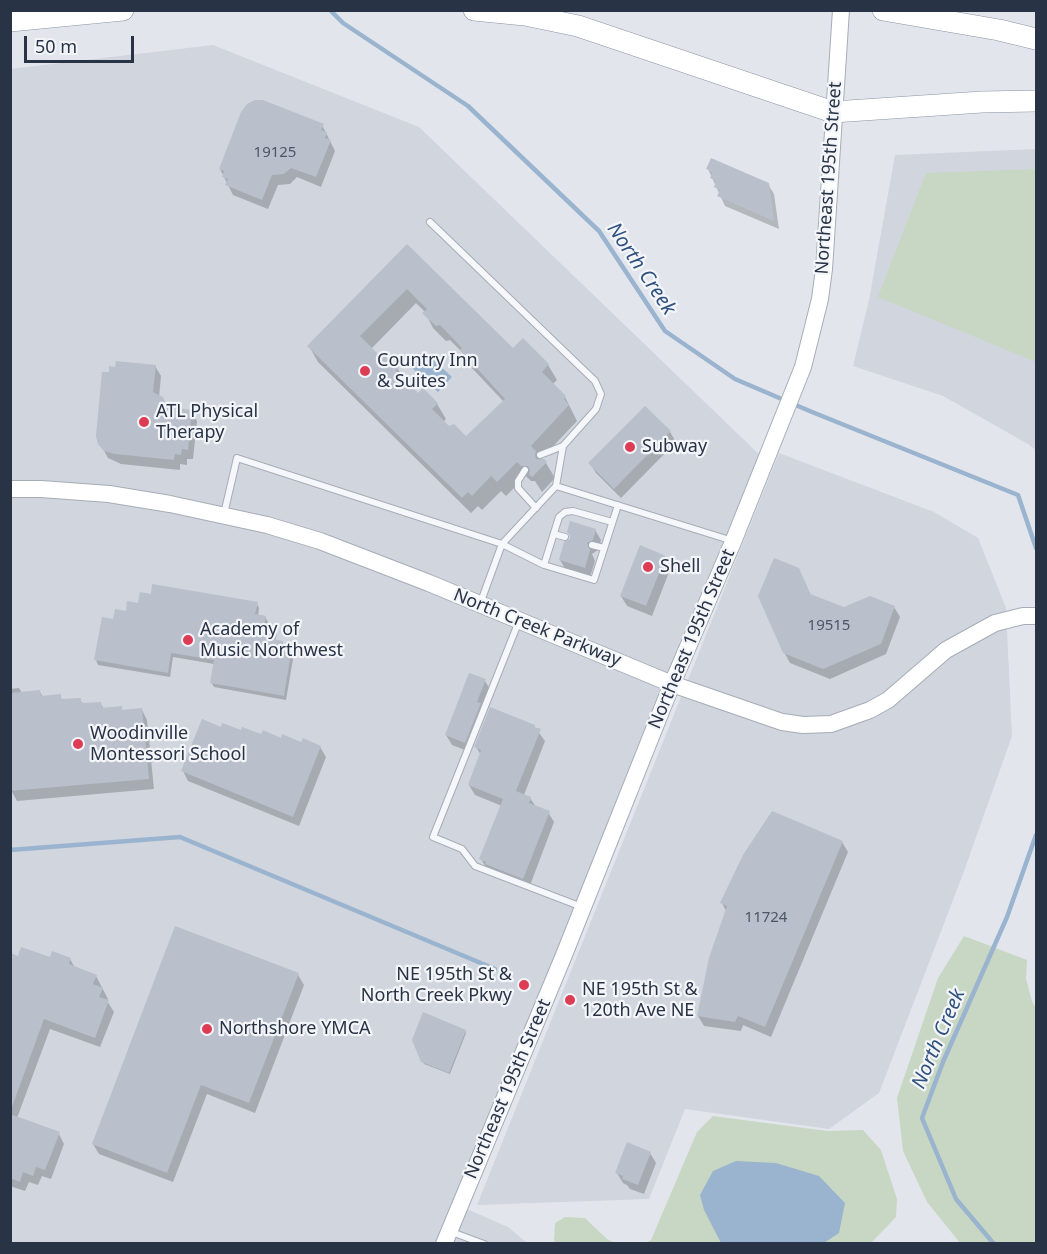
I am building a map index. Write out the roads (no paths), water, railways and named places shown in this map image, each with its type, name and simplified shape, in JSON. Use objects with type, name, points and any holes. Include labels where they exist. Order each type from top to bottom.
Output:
[{"type":"highway","points":[[10,21],[123,10]]},
{"type":"highway","points":[[474,10],[525,15],[578,26],[833,112],[982,102],[1036,101]]},
{"type":"highway","points":[[883,10],[999,30],[1036,39]]},
{"type":"main road","name":"Northeast 195th Street","points":[[446,1237],[803,367],[820,299],[824,269],[841,10]]},
{"type":"main road","name":"North Creek Parkway","points":[[10,489],[109,494],[224,515],[320,541],[672,684],[782,722],[803,725],[831,724],[850,719],[888,700],[946,650],[978,631],[995,623],[1023,616],[1036,616]]},
{"type":"lane","points":[[430,222],[595,381],[601,394],[596,410],[563,446],[540,455]]},
{"type":"lane","points":[[480,605],[502,544],[556,486],[563,446]]},
{"type":"lane","points":[[224,515],[237,458],[502,544],[544,565],[594,580],[618,505]]},
{"type":"lane","points":[[525,470],[518,481],[518,488],[536,508]]},
{"type":"lane","points":[[556,486],[733,542]]},
{"type":"lane","points":[[544,565],[559,517],[565,512],[573,511],[612,522]]},
{"type":"lane","points":[[554,534],[565,537]]},
{"type":"lane","points":[[592,545],[604,548]]},
{"type":"lane","points":[[519,621],[433,837],[462,849],[475,866],[583,907]]},
{"type":"lane","points":[[446,1237],[484,1244]]},
{"type":"water","points":[[426,353],[452,377],[438,392],[411,367]]},
{"type":"water","points":[[736,1161],[776,1163],[819,1176],[845,1203],[839,1233],[824,1243],[721,1243],[704,1210],[700,1195],[713,1171]]},
{"type":"waterway","name":"North Creek","points":[[330,10],[343,23],[468,106],[599,231],[665,331],[735,379],[1018,495],[1036,548]]},
{"type":"waterway","name":"North Creek","points":[[994,1244],[956,1199],[922,1118],[943,1062],[1007,917],[1036,835]]},
{"type":"waterway","points":[[10,850],[180,837],[495,969]]},
{"type":"place","name":"Country Inn & Suites","points":[[365,371]]},
{"type":"place","name":"ATL Physical Therapy","points":[[144,422]]},
{"type":"place","name":"Subway","points":[[630,447]]},
{"type":"place","name":"Shell","points":[[648,567]]},
{"type":"place","name":"Academy of Music Northwest","points":[[188,640]]},
{"type":"place","name":"Woodinville Montessori School","points":[[78,744]]},
{"type":"place","name":"NE 195th St & North Creek Pkwy","points":[[524,985]]},
{"type":"place","name":"NE 195th St & 120th Ave NE","points":[[570,1000]]},
{"type":"place","name":"Northshore YMCA","points":[[207,1029]]}]
